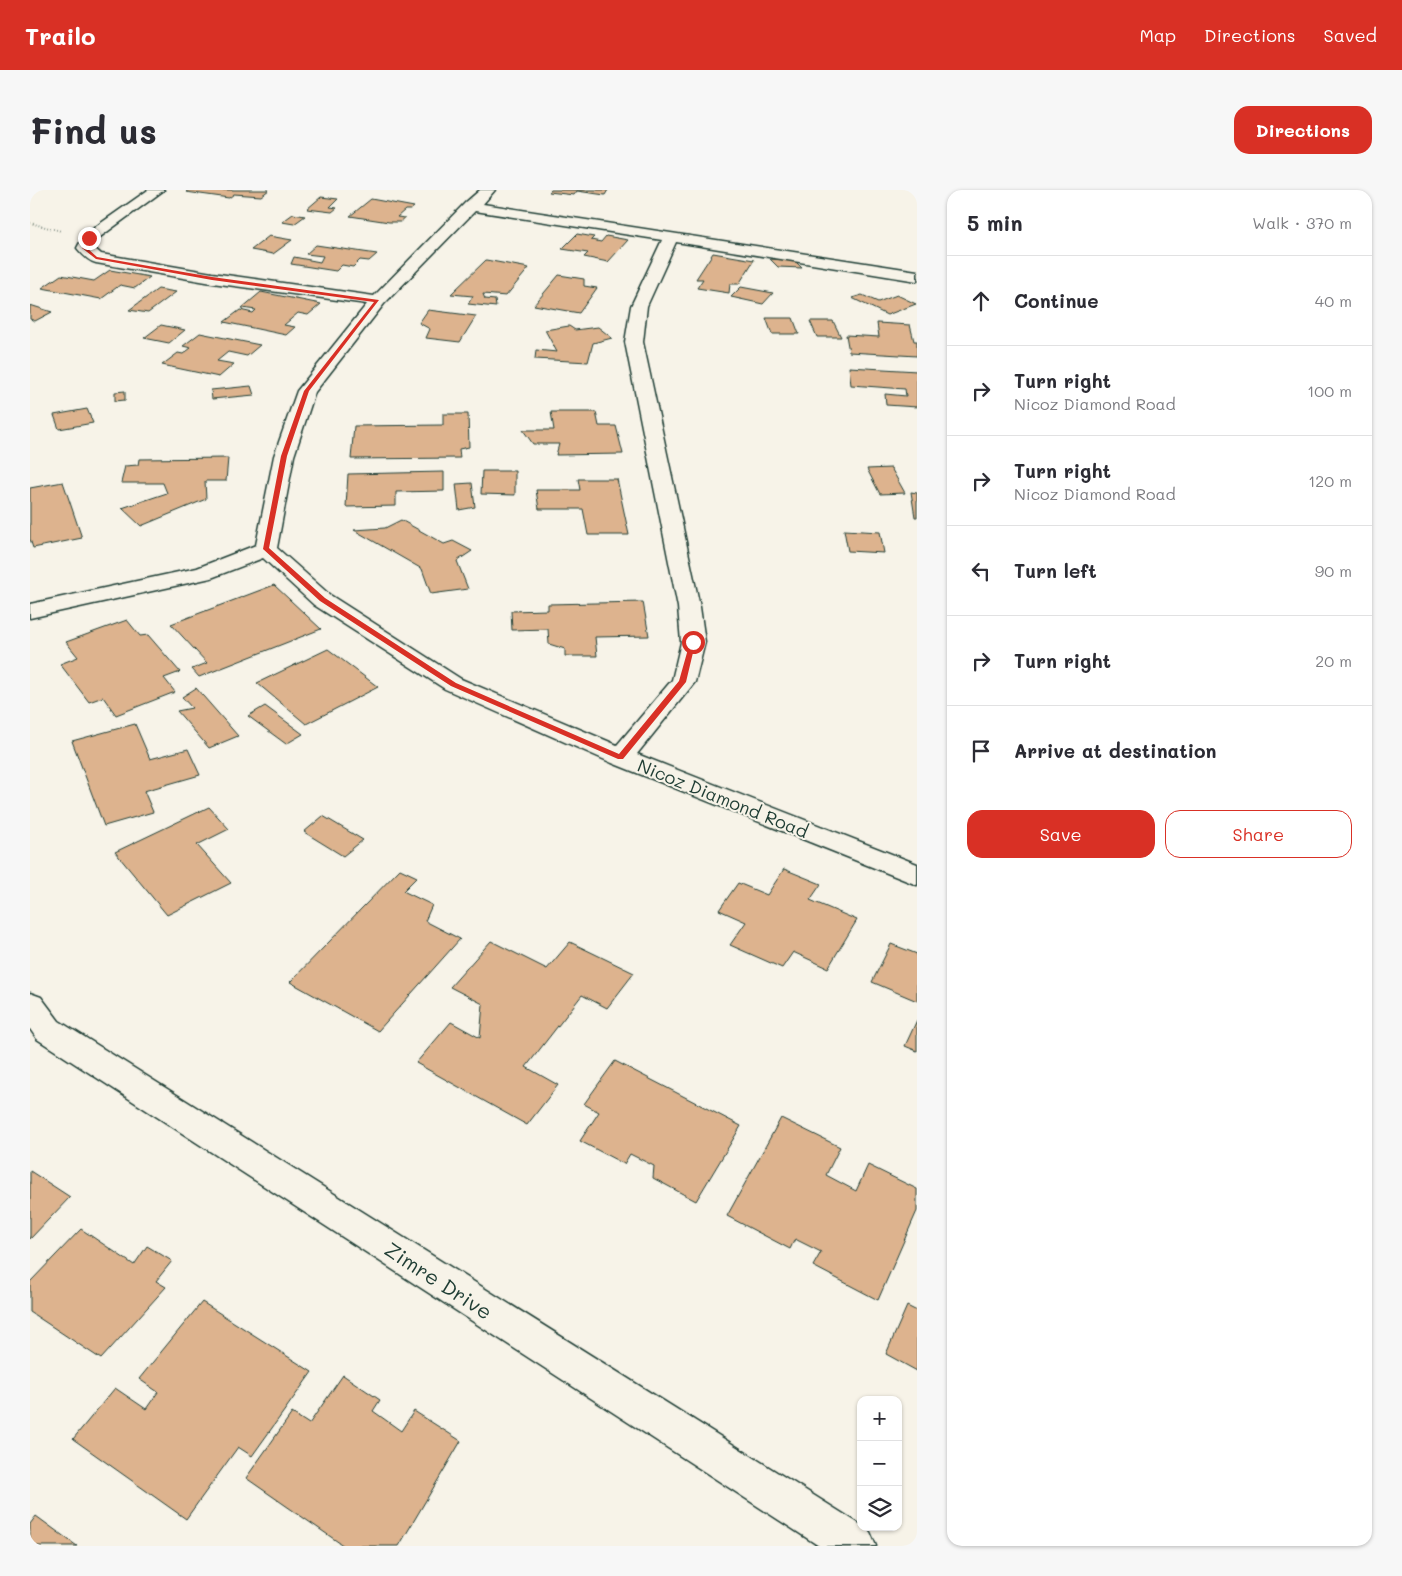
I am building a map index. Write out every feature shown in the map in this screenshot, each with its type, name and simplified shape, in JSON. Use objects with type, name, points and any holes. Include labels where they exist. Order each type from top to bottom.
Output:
[{"type":"street","points":[[157,190],[89,238],[84,248],[96,258],[212,278],[378,302]]},
{"type":"street","points":[[30,611],[203,573],[266,549],[284,456],[306,391],[378,302],[470,206],[488,190]]},
{"type":"street","points":[[470,206],[917,276]]},
{"type":"street","points":[[621,758],[682,682],[693,642],[689,606],[634,342],[639,306],[671,237]]},
{"type":"street","name":"Nicoz Diamond Road","points":[[266,549],[322,600],[453,684],[621,758],[917,875]]},
{"type":"street","name":"Zimre Drive","points":[[30,1005],[48,1030],[856,1546]]},
{"type":"building","points":[[188,190],[269,190],[261,196],[234,194],[229,198],[186,192]]},
{"type":"building","points":[[551,190],[608,190],[605,195],[577,191],[574,195],[549,192]]},
{"type":"building","points":[[321,197],[338,199],[330,207],[337,208],[332,212],[307,209]]},
{"type":"building","points":[[371,199],[414,207],[410,210],[405,210],[397,217],[405,218],[400,222],[350,216]]},
{"type":"building","points":[[293,214],[305,216],[294,224],[282,222]]},
{"type":"building","points":[[577,234],[594,237],[591,240],[601,242],[606,236],[628,240],[608,262],[584,257],[588,253],[562,249]]},
{"type":"building","points":[[269,236],[292,240],[273,254],[251,250]]},
{"type":"building","points":[[316,245],[377,254],[369,261],[360,260],[353,267],[342,265],[336,271],[291,264],[294,257],[320,262],[323,256],[306,254]]},
{"type":"building","points":[[713,253],[754,260],[739,284],[730,284],[729,293],[697,288],[703,279],[696,279]]},
{"type":"building","points":[[770,259],[794,260],[802,268],[778,267]]},
{"type":"building","points":[[486,260],[529,268],[506,296],[483,294],[485,299],[495,300],[496,307],[468,304],[473,296],[451,294]]},
{"type":"building","points":[[110,270],[150,277],[135,288],[120,285],[101,299],[42,288],[61,275],[94,281]]},
{"type":"building","points":[[559,275],[584,279],[584,286],[597,288],[579,313],[534,305]]},
{"type":"building","points":[[741,287],[773,293],[763,304],[731,297]]},
{"type":"building","points":[[158,289],[176,292],[148,313],[129,310]]},
{"type":"building","points":[[261,292],[321,304],[308,315],[298,313],[284,325],[295,327],[286,335],[224,322],[240,310],[253,313],[256,310],[242,308]]},
{"type":"building","points":[[862,295],[878,302],[897,295],[916,304],[887,315],[852,298]]},
{"type":"building","points":[[30,305],[52,312],[35,321],[30,319]]},
{"type":"building","points":[[428,310],[476,316],[460,342],[426,338],[430,329],[419,323]]},
{"type":"building","points":[[766,318],[793,318],[799,334],[772,334]]},
{"type":"building","points":[[810,321],[833,321],[841,337],[817,337]]},
{"type":"building","points":[[877,323],[910,325],[914,341],[917,341],[917,356],[849,352],[846,335],[879,337]]},
{"type":"building","points":[[161,325],[185,330],[169,343],[144,338]]},
{"type":"building","points":[[569,326],[575,330],[598,327],[612,338],[593,343],[588,362],[535,359],[536,350],[557,352],[545,330]]},
{"type":"building","points":[[200,333],[260,345],[247,356],[228,352],[217,361],[234,364],[219,377],[162,365],[178,353],[183,354],[191,348],[183,346]]},
{"type":"building","points":[[849,367],[917,371],[917,407],[886,405],[885,394],[906,396],[905,389],[851,385]]},
{"type":"building","points":[[251,386],[254,395],[212,399],[211,390]]},
{"type":"building","points":[[125,391],[125,400],[115,401],[115,392]]},
{"type":"building","points":[[87,409],[93,423],[59,429],[54,415]]},
{"type":"building","points":[[551,412],[596,412],[599,426],[616,426],[623,454],[556,455],[559,444],[533,444],[523,430],[554,430]]},
{"type":"building","points":[[443,414],[468,414],[469,447],[459,449],[460,458],[351,459],[354,426],[443,425]]},
{"type":"building","points":[[228,458],[226,481],[205,481],[206,499],[141,526],[122,508],[167,493],[163,483],[121,483],[125,466],[138,465],[139,459]]},
{"type":"building","points":[[891,468],[905,493],[880,494],[867,469]]},
{"type":"building","points":[[482,471],[515,471],[515,495],[481,494]]},
{"type":"building","points":[[444,472],[444,491],[396,492],[396,506],[346,507],[348,474]]},
{"type":"building","points":[[578,479],[617,479],[629,535],[588,535],[583,509],[539,509],[536,490],[580,490]]},
{"type":"building","points":[[63,482],[82,538],[33,548],[30,539],[30,488]]},
{"type":"building","points":[[472,483],[475,507],[459,510],[456,484]]},
{"type":"building","points":[[911,492],[917,493],[917,517],[915,517]]},
{"type":"building","points":[[401,520],[444,544],[453,541],[472,551],[457,561],[468,589],[431,594],[422,569],[354,530],[385,528]]},
{"type":"building","points":[[844,530],[880,532],[884,553],[848,551]]},
{"type":"building","points":[[274,585],[321,629],[199,677],[192,669],[207,663],[171,624]]},
{"type":"building","points":[[643,602],[649,636],[595,637],[597,656],[565,656],[565,649],[549,644],[548,629],[512,630],[511,611],[548,610],[548,604]]},
{"type":"building","points":[[127,620],[140,636],[148,635],[180,672],[164,678],[175,692],[116,715],[103,697],[89,702],[60,664],[78,657],[66,642]]},
{"type":"building","points":[[328,649],[378,687],[306,724],[257,683]]},
{"type":"building","points":[[196,688],[238,736],[209,748],[177,711],[192,708],[182,697]]},
{"type":"building","points":[[265,706],[303,734],[286,744],[248,716]]},
{"type":"building","points":[[135,724],[150,759],[188,749],[200,775],[144,791],[153,812],[104,826],[72,741]]},
{"type":"building","points":[[209,807],[229,829],[197,845],[231,883],[167,915],[115,852]]},
{"type":"building","points":[[323,816],[363,840],[343,856],[304,832]]},
{"type":"building","points":[[400,869],[417,877],[403,891],[432,905],[425,921],[460,939],[378,1031],[290,982]]},
{"type":"building","points":[[784,869],[821,884],[810,900],[857,920],[828,968],[793,952],[782,968],[730,945],[746,922],[719,910],[738,883],[767,895]]},
{"type":"building","points":[[491,941],[547,969],[570,942],[634,973],[607,1008],[582,995],[526,1067],[558,1085],[527,1125],[416,1063],[451,1022],[480,1038],[483,1004],[450,987]]},
{"type":"building","points":[[891,944],[917,954],[917,1001],[872,982]]},
{"type":"building","points":[[917,1020],[917,1051],[905,1046]]},
{"type":"building","points":[[615,1061],[741,1126],[696,1201],[653,1178],[654,1166],[630,1154],[624,1164],[580,1141],[599,1112],[584,1104]]},
{"type":"building","points":[[781,1118],[840,1147],[826,1175],[856,1191],[868,1165],[917,1189],[917,1211],[878,1300],[813,1266],[821,1252],[795,1239],[790,1249],[727,1216]]},
{"type":"building","points":[[30,1171],[70,1197],[30,1239]]},
{"type":"building","points":[[81,1229],[134,1265],[147,1246],[172,1261],[156,1281],[166,1287],[101,1359],[30,1312],[30,1282]]},
{"type":"building","points":[[202,1302],[312,1372],[252,1456],[238,1447],[186,1519],[73,1439],[115,1388],[146,1409],[158,1392],[139,1379]]},
{"type":"building","points":[[907,1306],[917,1311],[917,1371],[886,1354]]},
{"type":"building","points":[[343,1375],[380,1400],[373,1411],[401,1431],[414,1411],[461,1441],[399,1546],[344,1546],[246,1478],[292,1413],[309,1424]]},
{"type":"building","points":[[36,1516],[77,1546],[30,1546],[30,1524]]},
{"type":"route","points":[[89,238],[84,248],[96,258],[212,278],[378,302],[306,391],[284,456],[266,549],[322,600],[453,684],[621,758],[682,682],[693,642]]}]
